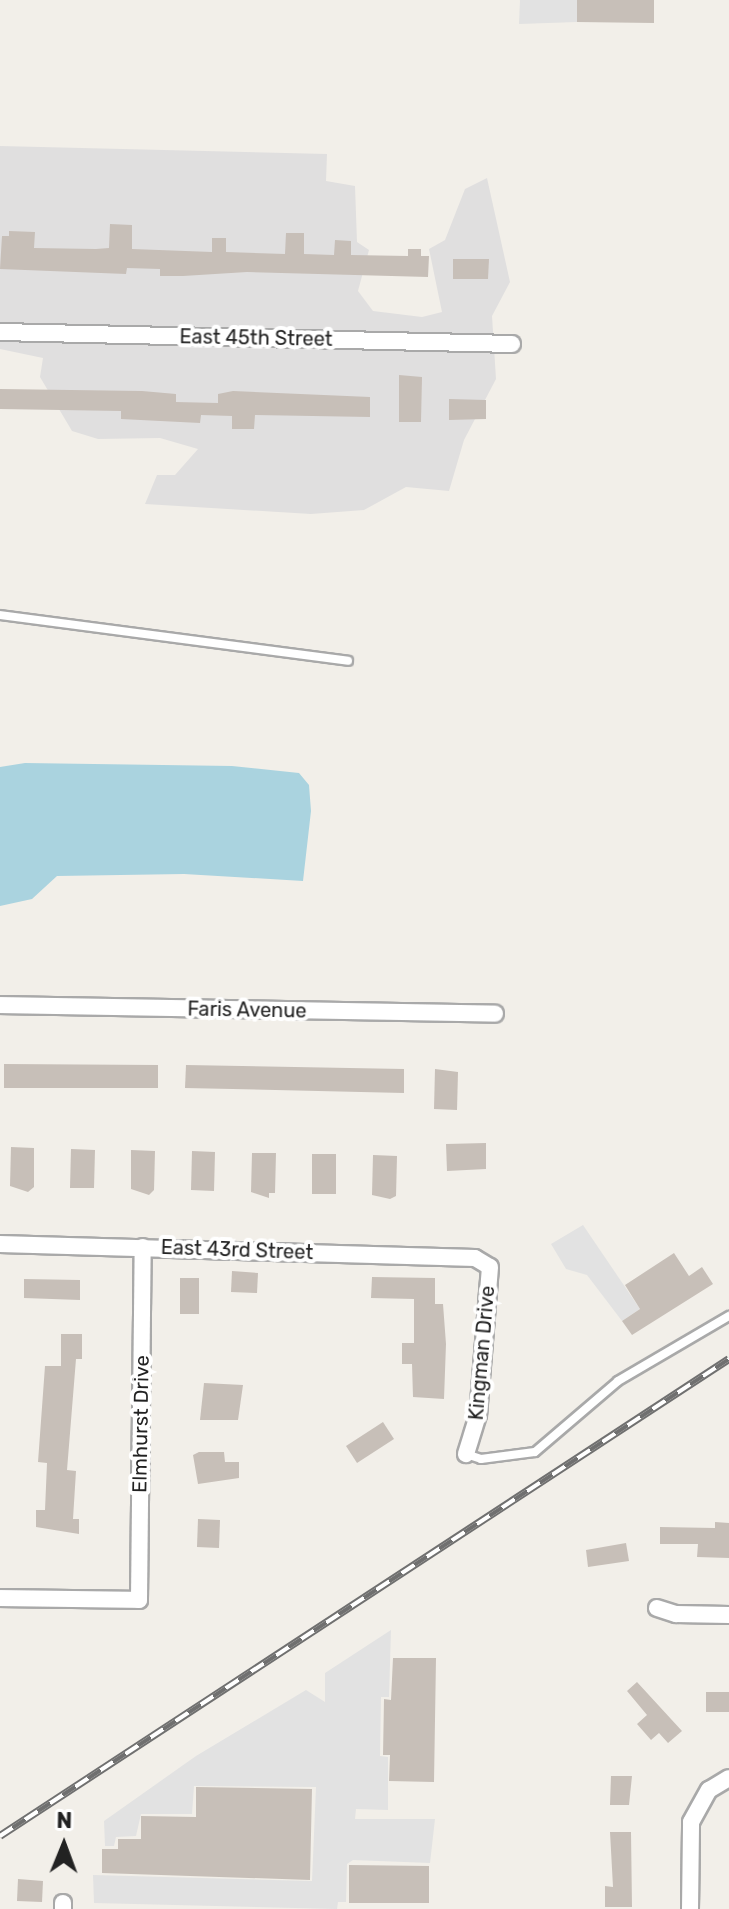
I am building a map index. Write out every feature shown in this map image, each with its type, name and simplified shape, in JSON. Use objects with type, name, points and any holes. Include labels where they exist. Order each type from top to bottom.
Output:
[{"type":"street","name":"East 45th Street","points":[[0,332],[512,344]]},
{"type":"street","name":"Faris Avenue","points":[[0,1005],[495,1014]]},
{"type":"street","name":"East 43rd Street","points":[[0,1244],[475,1258]]},
{"type":"street","name":"Elmhurst Drive","points":[[0,1598],[139,1600],[143,1247]]},
{"type":"street","name":"Kingman Drive","points":[[466,1454],[478,1415],[490,1267],[475,1258]]},
{"type":"street","points":[[657,1608],[676,1614],[729,1615]]},
{"type":"street","points":[[690,1909],[691,1822],[704,1796],[728,1778]]},
{"type":"lane","points":[[0,615],[348,661]]},
{"type":"lane","points":[[466,1454],[481,1459],[535,1452],[618,1381],[729,1316]]},
{"type":"shaded area","points":[[520,0],[577,0],[577,22],[519,24]]},
{"type":"shaded area","points":[[0,146],[327,154],[326,181],[355,186],[357,242],[369,250],[358,291],[373,311],[422,317],[442,312],[429,249],[445,240],[465,189],[487,178],[510,282],[492,316],[496,379],[464,440],[449,491],[406,487],[364,510],[311,514],[145,504],[157,475],[175,475],[198,449],[160,438],[98,439],[72,431],[40,377],[43,358],[0,349]]},
{"type":"shaded area","points":[[583,1225],[640,1309],[622,1321],[587,1275],[566,1269],[551,1244]]},
{"type":"shaded area","points":[[391,1630],[389,1697],[381,1697],[380,1756],[388,1757],[388,1810],[356,1809],[355,1819],[435,1819],[430,1863],[353,1860],[347,1864],[346,1902],[338,1902],[337,1909],[94,1903],[93,1875],[312,1881],[316,1787],[194,1786],[192,1814],[141,1814],[136,1836],[116,1837],[114,1846],[105,1846],[104,1821],[196,1756],[306,1690],[325,1702],[325,1673]]},
{"type":"water","points":[[25,763],[232,766],[299,773],[309,785],[311,811],[303,881],[184,874],[57,876],[32,899],[0,906],[0,767]]},
{"type":"building","points":[[577,0],[654,0],[654,23],[577,22]]},
{"type":"building","points":[[110,224],[132,225],[132,249],[212,252],[212,238],[226,238],[226,252],[285,254],[286,233],[304,233],[304,254],[334,255],[335,240],[351,241],[351,255],[408,256],[408,249],[421,249],[421,256],[429,256],[428,277],[247,272],[160,276],[160,269],[127,268],[126,274],[0,269],[2,236],[9,236],[9,231],[35,232],[34,248],[96,249],[109,248]]},
{"type":"building","points":[[453,259],[489,259],[488,279],[453,279]]},
{"type":"building","points":[[399,375],[422,377],[421,422],[399,422]]},
{"type":"building","points":[[0,389],[142,391],[176,394],[176,402],[218,403],[218,394],[233,391],[370,397],[370,417],[255,415],[254,429],[232,429],[232,416],[201,415],[200,423],[121,419],[121,411],[0,409]]},
{"type":"building","points":[[449,399],[486,400],[486,419],[449,420]]},
{"type":"building","points":[[4,1064],[158,1065],[158,1088],[4,1088]]},
{"type":"building","points":[[186,1065],[404,1069],[404,1093],[185,1088]]},
{"type":"building","points":[[435,1069],[458,1072],[457,1110],[434,1109]]},
{"type":"building","points":[[486,1143],[486,1169],[447,1171],[446,1144]]},
{"type":"building","points":[[11,1147],[34,1148],[34,1187],[28,1192],[10,1186]]},
{"type":"building","points":[[71,1149],[95,1150],[94,1188],[70,1188]]},
{"type":"building","points":[[131,1150],[155,1151],[154,1190],[149,1195],[131,1189]]},
{"type":"building","points":[[192,1151],[215,1152],[214,1191],[191,1190]]},
{"type":"building","points":[[252,1153],[276,1153],[275,1193],[269,1193],[269,1198],[251,1192]]},
{"type":"building","points":[[312,1154],[336,1154],[336,1194],[312,1194]]},
{"type":"building","points":[[373,1155],[397,1156],[396,1196],[390,1199],[372,1195]]},
{"type":"building","points":[[674,1253],[689,1276],[702,1267],[713,1284],[632,1335],[622,1321],[640,1309],[625,1285]]},
{"type":"building","points":[[232,1271],[258,1273],[257,1293],[231,1292]]},
{"type":"building","points":[[372,1277],[435,1278],[435,1304],[443,1304],[446,1344],[444,1399],[413,1397],[412,1364],[402,1364],[402,1343],[414,1343],[414,1299],[371,1298]]},
{"type":"building","points":[[180,1278],[199,1278],[199,1314],[180,1314]]},
{"type":"building","points":[[24,1279],[80,1280],[80,1300],[24,1298]]},
{"type":"building","points":[[61,1334],[82,1334],[82,1359],[76,1359],[67,1470],[76,1471],[73,1519],[79,1519],[79,1534],[36,1527],[36,1510],[45,1510],[47,1463],[38,1462],[45,1366],[61,1366]]},
{"type":"building","points":[[204,1383],[243,1385],[238,1420],[200,1420]]},
{"type":"building","points":[[383,1422],[394,1439],[357,1463],[346,1446]]},
{"type":"building","points":[[199,1452],[224,1452],[225,1462],[239,1462],[239,1478],[198,1484],[193,1455]]},
{"type":"building","points":[[198,1519],[220,1520],[219,1548],[197,1547]]},
{"type":"building","points":[[715,1522],[729,1523],[729,1558],[697,1557],[698,1544],[660,1544],[660,1527],[715,1528]]},
{"type":"building","points":[[626,1543],[629,1561],[588,1567],[586,1550]]},
{"type":"building","points":[[393,1658],[436,1658],[434,1782],[389,1781],[390,1755],[383,1755],[384,1699],[391,1700]]},
{"type":"building","points":[[637,1682],[682,1731],[668,1743],[659,1733],[651,1740],[637,1724],[647,1715],[627,1691]]},
{"type":"building","points":[[706,1692],[729,1692],[729,1712],[706,1712]]},
{"type":"building","points":[[611,1776],[632,1776],[629,1805],[610,1805]]},
{"type":"building","points":[[196,1787],[312,1789],[310,1880],[102,1873],[102,1849],[118,1849],[118,1839],[141,1839],[141,1816],[196,1817]]},
{"type":"building","points":[[610,1832],[631,1832],[632,1907],[605,1907],[605,1886],[613,1887]]},
{"type":"building","points":[[349,1865],[429,1866],[429,1903],[349,1903]]},
{"type":"building","points":[[18,1879],[43,1881],[42,1902],[17,1901]]},
{"type":"railway","points":[[0,1836],[729,1359]]}]
